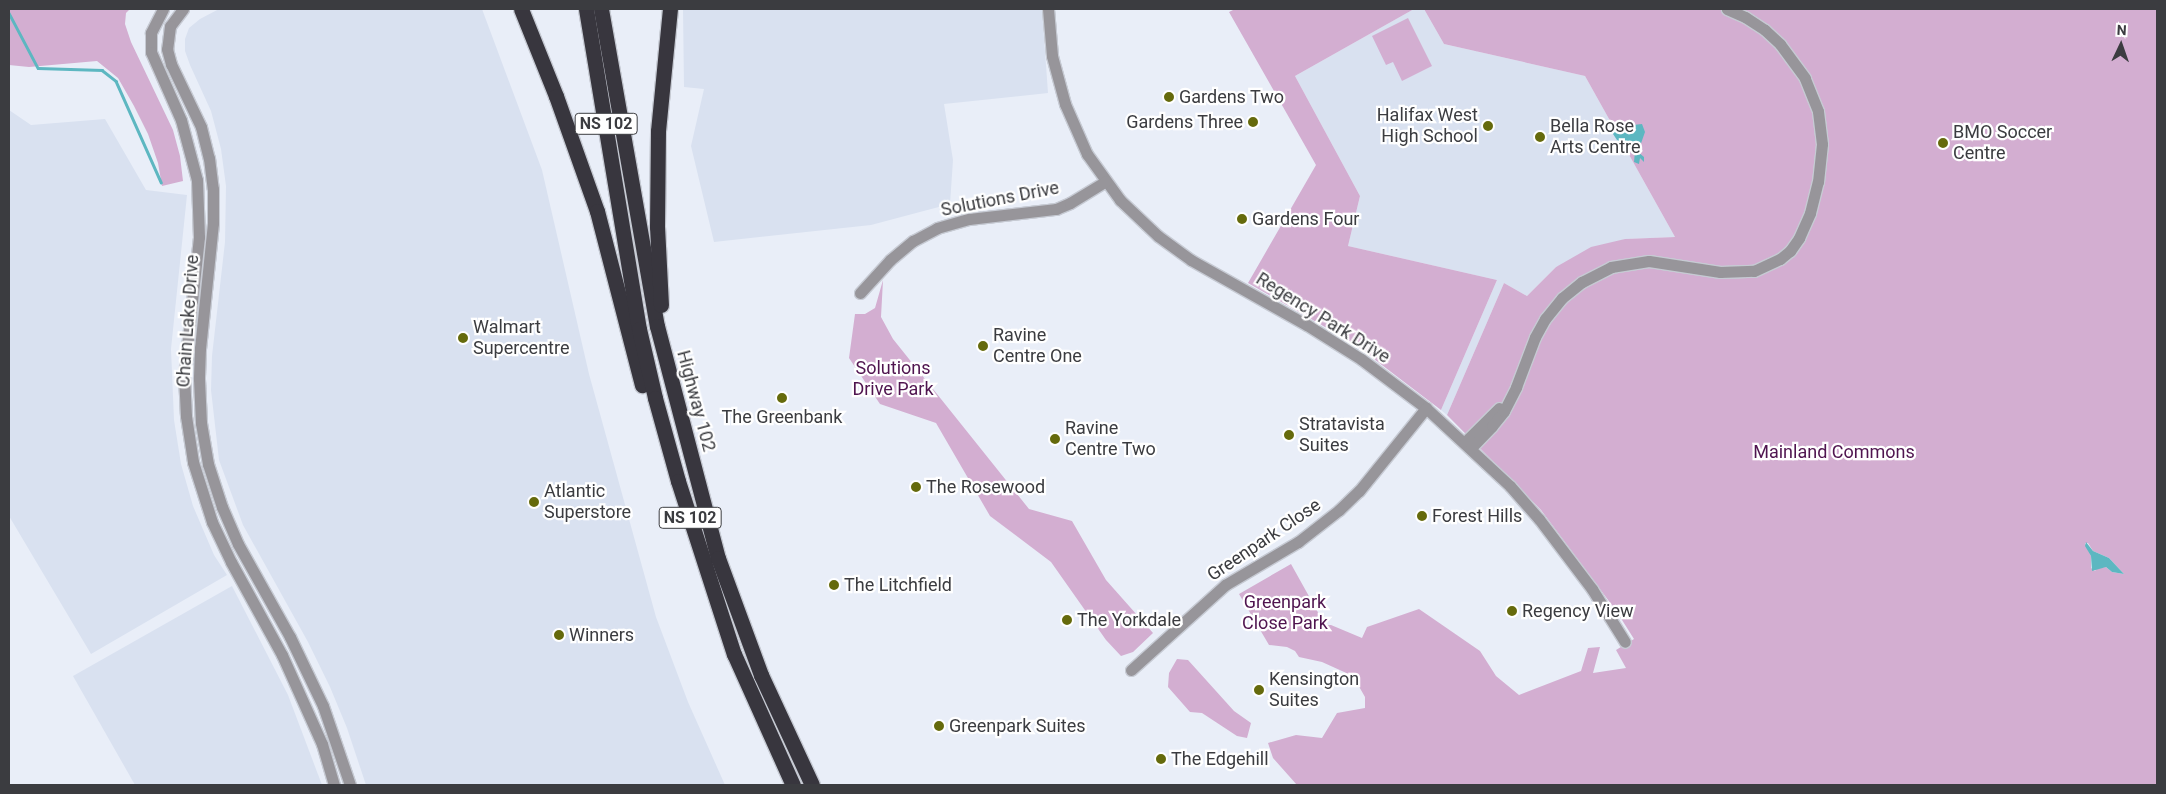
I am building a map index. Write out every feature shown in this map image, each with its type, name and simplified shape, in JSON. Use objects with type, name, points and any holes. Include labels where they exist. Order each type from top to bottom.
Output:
[{"type":"highway","points":[[521,9],[556,96],[596,211],[664,465],[734,654]]},
{"type":"highway","name":"NS 102","points":[[586,9],[641,338],[678,481],[734,654],[793,785]]},
{"type":"highway","name":"Highway 102","points":[[601,9],[657,326],[718,558],[761,675],[812,785]]},
{"type":"highway","points":[[670,9],[658,131],[657,226],[662,313],[672,367],[718,558]]},
{"type":"street","name":"Chain Lake Drive","points":[[162,9],[154,24],[150,38],[152,57],[182,120],[197,180],[198,237],[186,347],[184,395],[189,442],[196,476],[220,541],[275,640],[301,695],[322,744],[334,785]]},
{"type":"street","name":"Chain Lake Drive","points":[[183,9],[175,18],[166,42],[168,57],[201,127],[214,189],[213,223],[200,348],[199,379],[201,423],[208,464],[222,507],[235,538],[290,637],[323,706],[350,785]]},
{"type":"street","name":"Regency Park Drive","points":[[1048,9],[1052,56],[1065,104],[1088,154],[1106,181],[1137,218],[1166,243],[1191,260],[1307,325],[1361,359],[1426,408],[1510,486],[1556,539],[1625,642]]},
{"type":"street","points":[[1468,445],[1498,419],[1516,387],[1535,338],[1546,319],[1562,298],[1594,275],[1627,263],[1648,261],[1720,272],[1754,271],[1780,259],[1790,251],[1799,238],[1810,213],[1818,182],[1822,144],[1818,111],[1805,78],[1780,44],[1765,30],[1745,16],[1727,9]]},
{"type":"street","name":"Solutions Drive","points":[[860,293],[890,260],[913,241],[937,228],[969,219],[1056,209],[1070,203],[1106,181]]},
{"type":"street","name":"Greenpark Close","points":[[1131,670],[1225,585],[1298,542],[1339,510],[1359,491],[1426,408]]},
{"type":"shaded area","points":[[219,9],[482,9],[542,170],[589,374],[656,617],[688,702],[725,785],[366,785],[347,728],[330,687],[308,642],[243,525],[219,460],[211,390],[212,356],[225,242],[226,186],[221,149],[211,111],[190,65],[185,51],[185,39],[189,28],[200,19]]},
{"type":"shaded area","points":[[683,9],[1042,9],[1048,93],[944,104],[953,160],[950,204],[871,225],[714,242],[691,146],[704,89],[684,87]]},
{"type":"shaded area","name":"Halifax West High School","points":[[1414,9],[1424,9],[1444,44],[1585,76],[1675,237],[1625,239],[1556,267],[1527,296],[1504,283],[1447,415],[1441,410],[1497,280],[1348,246],[1360,196],[1295,76]]},
{"type":"shaded area","points":[[9,110],[31,125],[105,119],[146,190],[187,195],[171,349],[174,420],[181,464],[193,506],[214,555],[227,575],[91,654],[9,516]]},
{"type":"shaded area","points":[[232,586],[288,695],[322,785],[135,785],[73,676]]},
{"type":"green space","points":[[9,9],[130,9],[126,13],[125,24],[131,42],[173,130],[180,156],[183,181],[162,186],[158,163],[148,134],[134,106],[118,78],[97,61],[29,67],[9,65]]},
{"type":"green space","points":[[1235,9],[1414,9],[1295,76],[1360,196],[1348,246],[1497,280],[1441,410],[1353,343],[1248,283],[1316,165],[1229,12]]},
{"type":"green space","name":"Mainland Commons","points":[[1424,9],[2157,9],[2157,785],[1297,785],[1273,758],[1268,743],[1296,735],[1322,738],[1337,713],[1365,708],[1365,697],[1353,676],[1322,662],[1299,657],[1295,651],[1287,647],[1269,645],[1239,594],[1291,564],[1325,625],[1331,625],[1362,638],[1367,627],[1419,609],[1480,651],[1496,676],[1519,695],[1581,671],[1588,648],[1600,647],[1593,673],[1626,668],[1616,650],[1634,639],[1617,612],[1541,510],[1447,415],[1504,283],[1527,296],[1556,267],[1591,247],[1625,239],[1675,237],[1585,76],[1444,44]],"holes":[[[2085,543],[2088,543],[2093,551],[2109,558],[2124,574],[2112,572],[2106,567],[2097,568],[2095,571],[2091,568],[2091,556]]]},
{"type":"green space","points":[[1408,18],[1432,66],[1402,81],[1393,62],[1386,65],[1372,36]]},
{"type":"green space","name":"Solutions Drive Park","points":[[883,280],[881,317],[893,339],[1029,509],[1072,521],[1106,580],[1153,633],[1133,652],[1121,656],[1106,640],[1051,562],[990,516],[936,423],[880,404],[849,358],[855,314],[865,314],[875,308]]},
{"type":"green space","points":[[1177,659],[1188,660],[1234,711],[1251,723],[1247,738],[1237,736],[1202,713],[1190,712],[1168,687],[1169,673]]},
{"type":"water","points":[[1642,124],[1645,132],[1638,152],[1644,157],[1644,162],[1640,158],[1639,164],[1634,162],[1635,151],[1617,140],[1613,134],[1616,127]]},
{"type":"water","points":[[2086,542],[2093,551],[2109,558],[2124,574],[2112,572],[2106,567],[2092,571],[2091,556],[2085,546]]},
{"type":"waterway","points":[[9,13],[38,68],[102,70],[116,81],[161,182]]},
{"type":"place","name":"Gardens Two","points":[[1169,97]]},
{"type":"place","name":"Gardens Three","points":[[1253,122]]},
{"type":"place","name":"Halifax West High School","points":[[1488,126]]},
{"type":"place","name":"Bella Rose Arts Centre","points":[[1540,137]]},
{"type":"place","name":"BMO Soccer Centre","points":[[1943,143]]},
{"type":"place","name":"Gardens Four","points":[[1242,219]]},
{"type":"place","name":"Walmart Supercentre","points":[[463,338]]},
{"type":"place","name":"Ravine Centre One","points":[[983,346]]},
{"type":"place","name":"The Greenbank","points":[[782,398]]},
{"type":"place","name":"Stratavista Suites","points":[[1289,435]]},
{"type":"place","name":"Ravine Centre Two","points":[[1055,439]]},
{"type":"place","name":"The Rosewood","points":[[916,487]]},
{"type":"place","name":"Atlantic Superstore","points":[[534,502]]},
{"type":"place","name":"Forest Hills","points":[[1422,516]]},
{"type":"place","name":"The Litchfield","points":[[834,585]]},
{"type":"place","name":"Regency View","points":[[1512,611]]},
{"type":"place","name":"The Yorkdale","points":[[1067,620]]},
{"type":"place","name":"Winners","points":[[559,635]]},
{"type":"place","name":"Kensington Suites","points":[[1259,690]]},
{"type":"place","name":"Greenpark Suites","points":[[939,726]]},
{"type":"place","name":"The Edgehill","points":[[1161,759]]},
{"type":"park label","name":"Greenpark Close Park","points":[[1285,613]]}]
